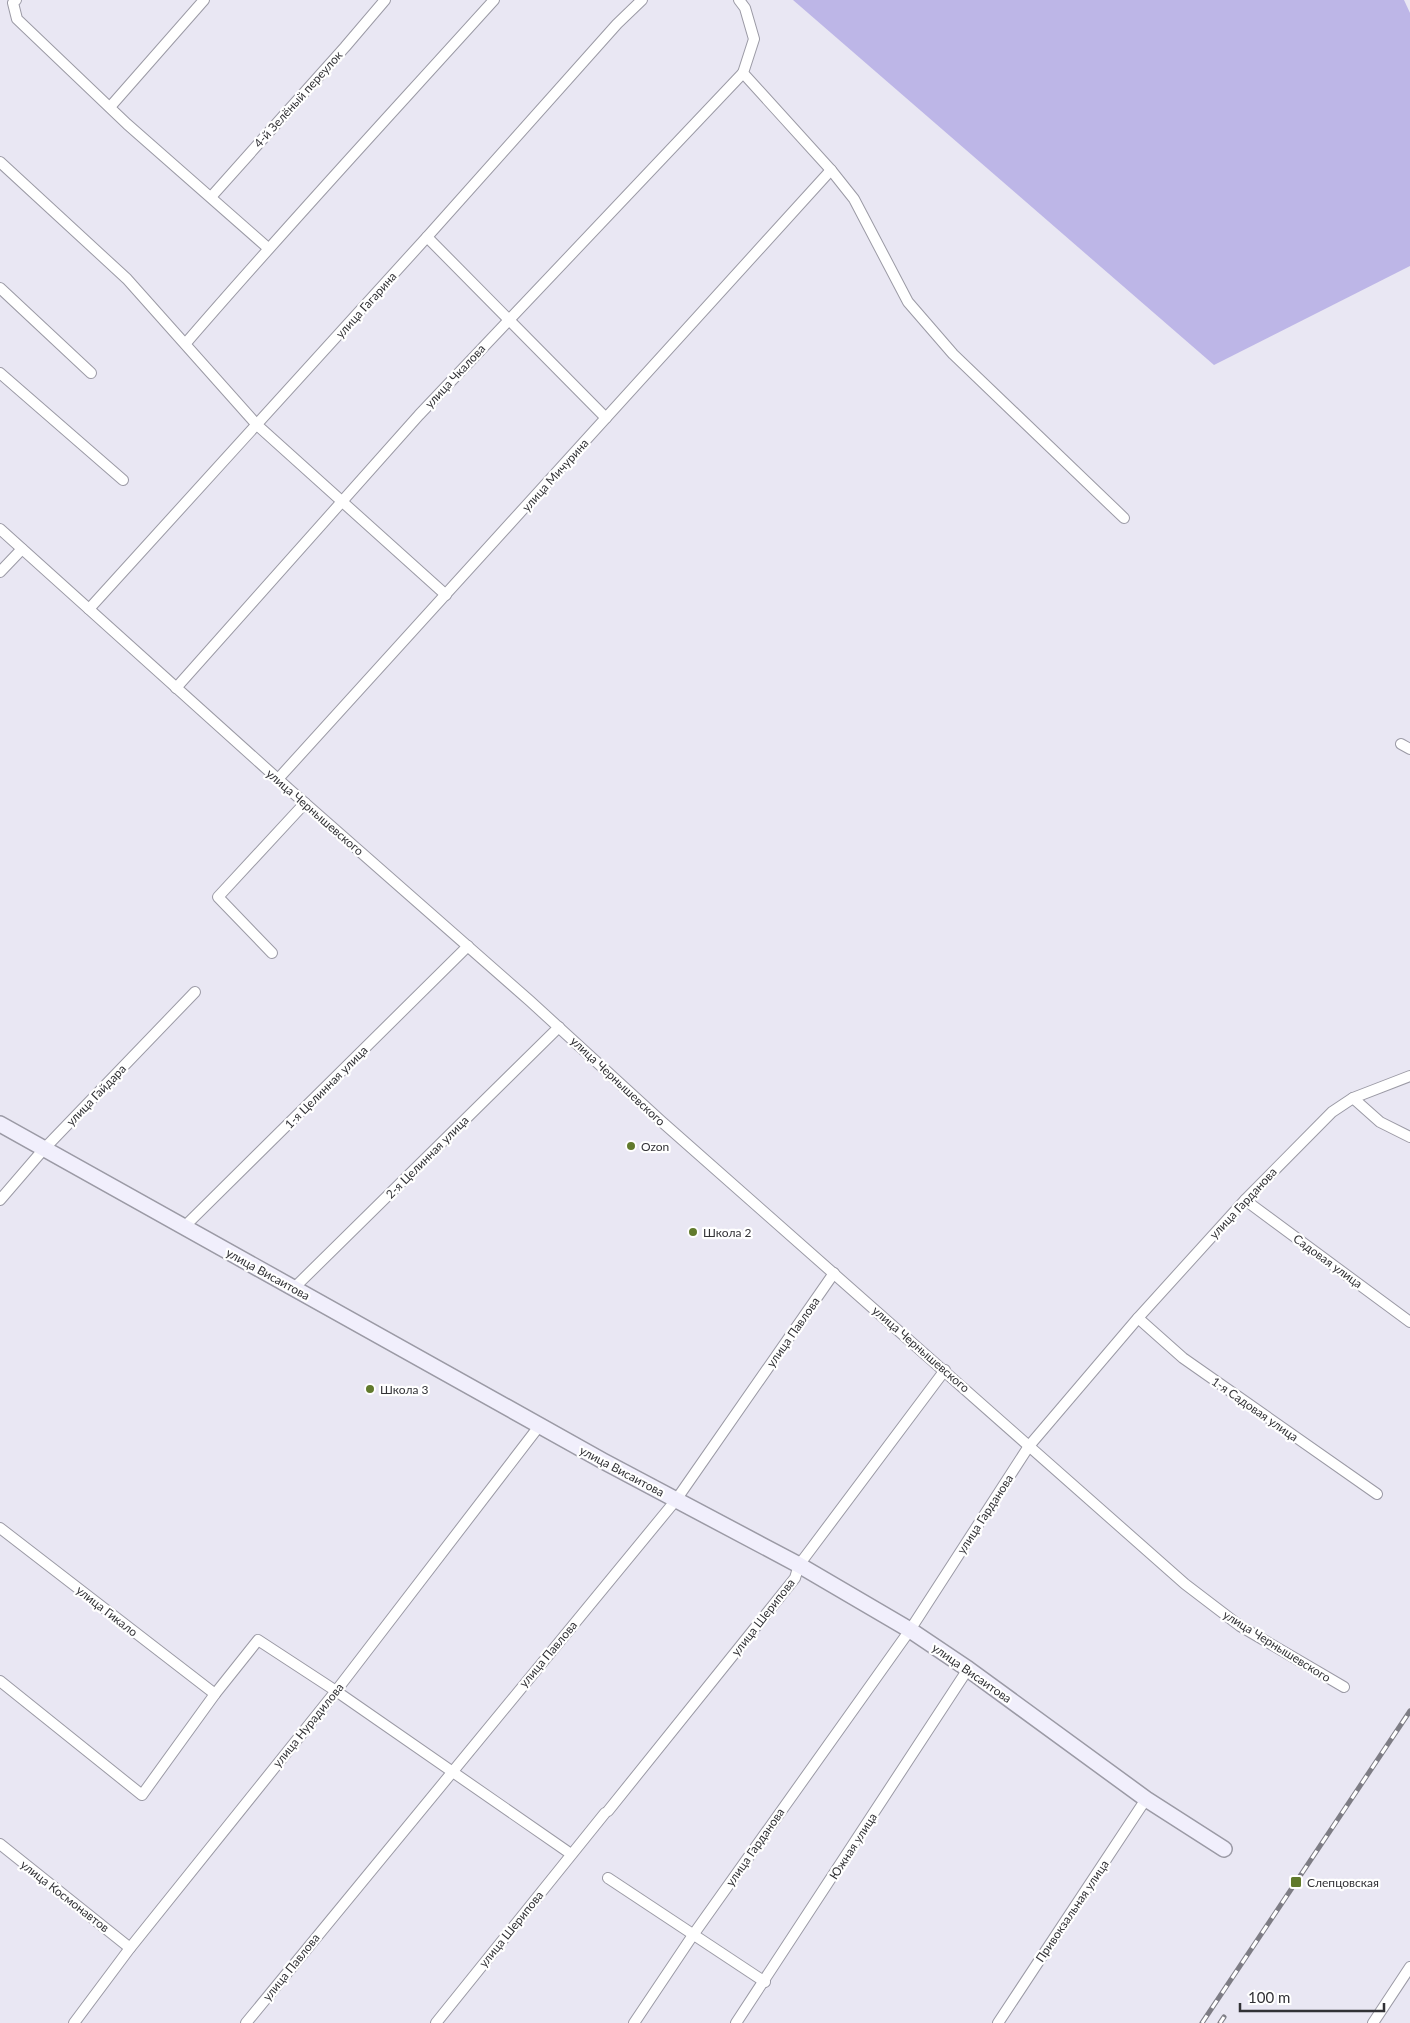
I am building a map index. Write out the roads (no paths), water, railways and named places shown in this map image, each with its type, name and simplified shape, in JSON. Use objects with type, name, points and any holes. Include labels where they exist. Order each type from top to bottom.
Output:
[{"type":"street","points":[[16,0],[13,3],[17,19],[110,107],[268,248]]},
{"type":"street","points":[[110,107],[204,0]]},
{"type":"street","name":"4-й Зелёный переулок","points":[[211,197],[345,47],[384,0]]},
{"type":"street","points":[[186,343],[268,248],[336,177],[494,0]]},
{"type":"street","name":"улица Гагарина","points":[[89,609],[427,237],[617,24],[642,0]]},
{"type":"street","points":[[739,0],[745,8],[754,39],[743,73],[831,170],[854,199],[908,302],[953,354],[1124,518]]},
{"type":"street","name":"улица Чкалова","points":[[176,688],[345,501],[419,415],[743,73]]},
{"type":"street","points":[[0,162],[127,280],[186,343],[257,425],[345,501],[446,595]]},
{"type":"street","name":"улица Мичурина","points":[[278,779],[831,170]]},
{"type":"street","points":[[427,237],[606,418]]},
{"type":"street","points":[[0,288],[91,373]]},
{"type":"street","points":[[0,372],[123,480]]},
{"type":"street","name":"улица Чернышевского","points":[[0,529],[278,779],[559,1027],[675,1133],[1185,1584],[1240,1626],[1344,1687]]},
{"type":"street","points":[[0,572],[22,549]]},
{"type":"street","points":[[272,953],[218,898],[305,803]]},
{"type":"street","name":"1-я Целинная улица","points":[[184,1227],[468,946]]},
{"type":"street","name":"улица Гайдара","points":[[0,1200],[43,1150],[195,992]]},
{"type":"street","name":"2-я Целинная улица","points":[[294,1288],[559,1027]]},
{"type":"street","name":"улица Гарданова","points":[[634,2023],[693,1935],[910,1630],[1029,1446],[1138,1318],[1245,1200],[1332,1112],[1353,1098],[1410,1076]]},
{"type":"street","points":[[1353,1098],[1380,1122],[1410,1137]]},
{"type":"street","name":"улица Висаитова","points":[[0,1124],[43,1150],[540,1425],[799,1565],[910,1630],[968,1669],[1146,1799],[1224,1849]]},
{"type":"street","name":"Садовая улица","points":[[1245,1200],[1410,1322]]},
{"type":"street","name":"улица Павлова","points":[[246,2023],[450,1772],[676,1500],[834,1272]]},
{"type":"street","name":"1-я Садовая улица","points":[[1138,1318],[1183,1358],[1377,1494]]},
{"type":"street","name":"улица Шерипова","points":[[436,2023],[795,1578],[799,1565],[944,1370]]},
{"type":"street","name":"улица Нурадилова","points":[[74,2023],[130,1948],[336,1691],[540,1425]]},
{"type":"street","name":"улица Гикало","points":[[0,1528],[215,1694]]},
{"type":"street","points":[[0,1681],[142,1795],[215,1694],[258,1640],[336,1691],[450,1772],[571,1854]]},
{"type":"street","name":"Южная улица","points":[[736,2023],[765,1982],[968,1669]]},
{"type":"street","name":"Привокзальная улица","points":[[998,2023],[1146,1799]]},
{"type":"street","name":"улица Космонавтов","points":[[0,1844],[130,1948]]},
{"type":"street","points":[[608,1878],[765,1982]]},
{"type":"street","points":[[1373,2023],[1410,1967]]},
{"type":"railway","points":[[1202,2023],[1410,1711]]},
{"type":"railway","points":[[1220,2023],[1224,2017]]},
{"type":"place","name":"Ozon","points":[[631,1146]]},
{"type":"place","name":"Школа 2","points":[[693,1232]]},
{"type":"place","name":"Школа 3","points":[[370,1389]]},
{"type":"place","name":"Слепцовская","points":[[1296,1882]]}]
